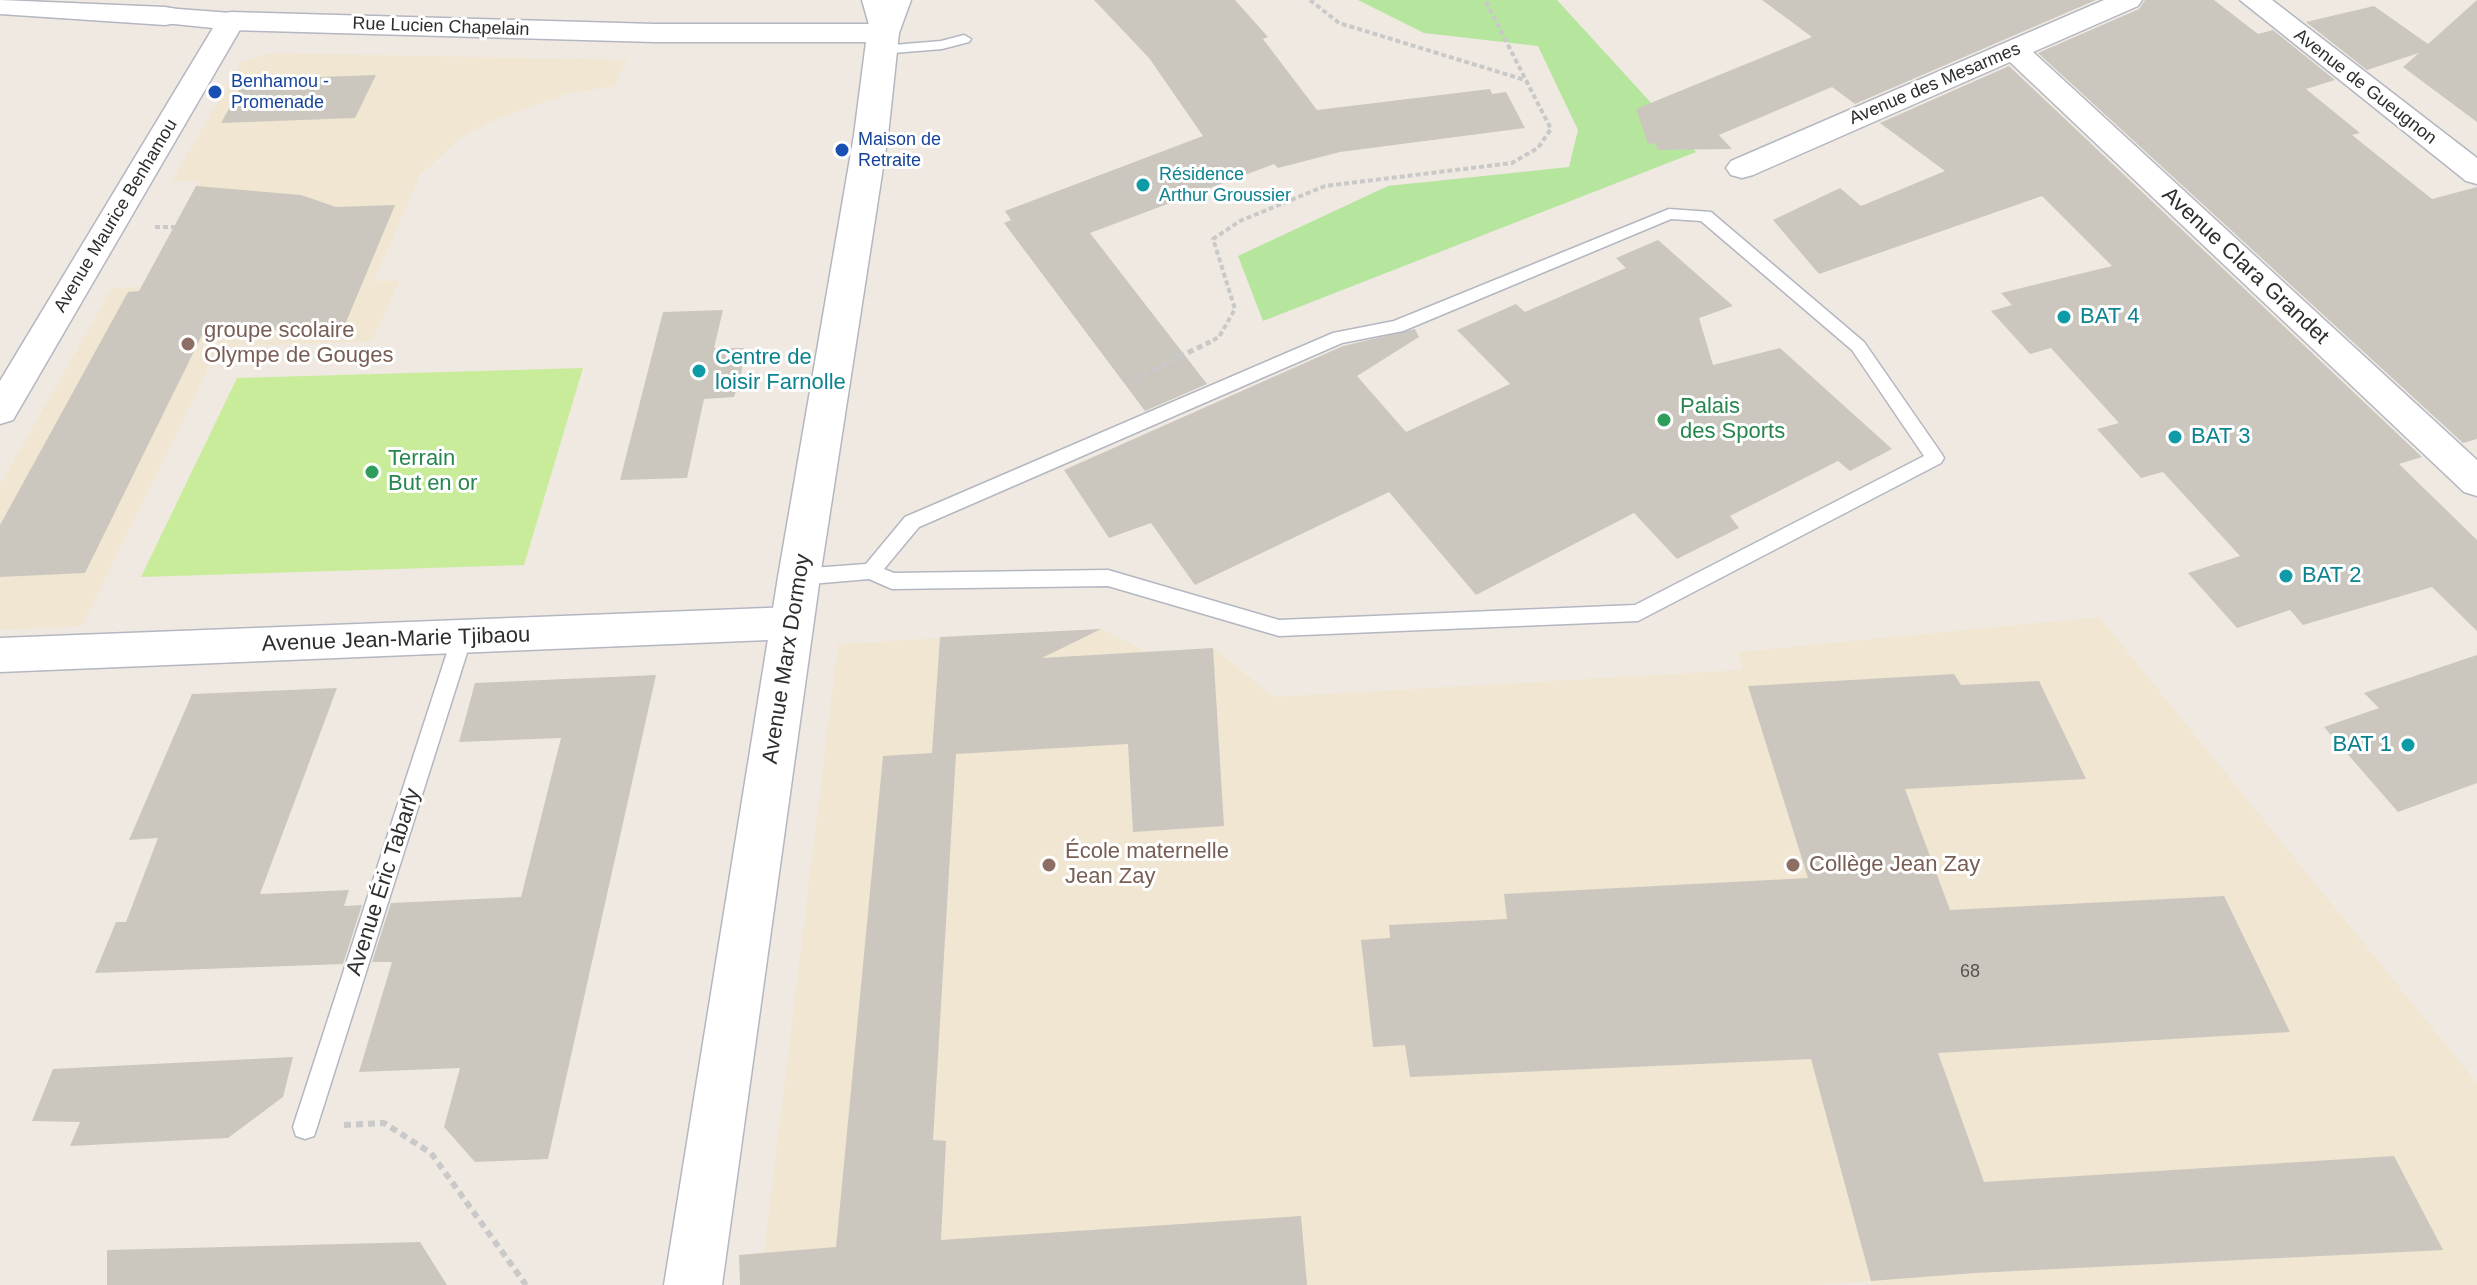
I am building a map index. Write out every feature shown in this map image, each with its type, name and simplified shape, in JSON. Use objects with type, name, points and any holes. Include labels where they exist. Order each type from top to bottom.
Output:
[{"type":"street","name":"Avenue de Gueugnon","points":[[2254,0],[2477,174]]},
{"type":"street","name":"Avenue des Mesarmes","points":[[1742,168],[2119,1]]},
{"type":"street","name":"Rue Lucien Chapelain","points":[[0,5],[231,21],[655,33],[884,21]]},
{"type":"street","name":"Avenue Maurice Benhamou","points":[[0,411],[231,21]]},
{"type":"street","name":"Avenue Marx Dormoy","points":[[693,1285],[884,21]]},
{"type":"street","name":"Avenue Clara Grandet","points":[[2014,50],[2477,482]]},
{"type":"street","name":"Avenue Jean-Marie Tjibaou","points":[[0,655],[462,637],[795,600]]},
{"type":"lane","points":[[884,21],[942,45],[964,39]]},
{"type":"lane","points":[[795,600],[871,571],[912,522],[1339,337],[1397,327],[1669,214],[1705,216],[1858,346],[1935,458],[1638,613],[1279,628],[1108,578],[892,581],[871,571]]},
{"type":"lane","name":"Avenue Éric Tabarly","points":[[305,1127],[462,637]]},
{"type":"path","points":[[1310,0],[1339,23],[1526,81]]},
{"type":"path","points":[[1134,379],[1219,337],[1235,309],[1213,239],[1240,221],[1325,186],[1512,163],[1538,148],[1551,129],[1485,0]]},
{"type":"path","points":[[305,1127],[384,1123],[431,1153],[526,1285]]},
{"type":"shaded area","name":"groupe scolaire Olympe de Gouges","points":[[273,53],[627,60],[614,86],[565,94],[492,121],[464,135],[420,175],[374,281],[399,281],[372,341],[219,347],[82,626],[0,630],[0,485],[112,288],[142,287],[199,181],[172,181],[241,62]]},
{"type":"shaded area","name":"Collège Jean Zay","points":[[2099,617],[2477,1083],[2477,1285],[1872,1285],[1871,1281],[1813,1285],[760,1285],[838,644],[1102,629],[1147,652],[1213,648],[1274,697],[1742,670],[1738,652]]},
{"type":"green space","points":[[1358,0],[1557,0],[1696,152],[1263,321],[1238,256],[1388,186],[1569,167],[1578,130],[1538,46],[1424,33]]},
{"type":"green space","name":"Terrain But en or","points":[[583,368],[524,565],[141,577],[237,378]]},
{"type":"building","name":"Résidence Arthur Groussier","points":[[1094,0],[1235,0],[1268,37],[1263,39],[1317,110],[1490,89],[1492,94],[1506,92],[1525,128],[1340,152],[1278,168],[1274,164],[1090,233],[1207,384],[1145,411],[1004,223],[1011,220],[1005,211],[1203,136],[1149,58]]},
{"type":"building","points":[[1762,0],[2096,0],[1855,104],[1832,87],[1719,135],[1732,149],[1658,150],[1655,143],[1648,144],[1636,109],[1812,37]]},
{"type":"building","points":[[2145,0],[2214,0],[2258,34],[2273,30],[2335,80],[2306,89],[2360,133],[2352,135],[2432,199],[2477,187],[2477,439],[2463,443],[2038,53],[2139,9]]},
{"type":"building","points":[[2477,0],[2477,122],[2403,67],[2419,53],[2367,70],[2306,22],[2374,6],[2428,44]]},
{"type":"building","points":[[2009,66],[2422,457],[2399,464],[2477,540],[2477,631],[2432,587],[2303,625],[2290,610],[2237,628],[2188,573],[2240,556],[2163,472],[2141,478],[2097,429],[2119,423],[2051,348],[2030,354],[1991,311],[2012,305],[2001,293],[2112,266],[2042,196],[1819,274],[1773,220],[1840,188],[1861,206],[1945,171],[1880,123]]},
{"type":"building","points":[[376,75],[355,118],[221,123],[242,85],[288,83],[290,78]]},
{"type":"building","points":[[196,186],[301,195],[336,207],[395,205],[344,327],[203,333],[85,573],[0,577],[0,525],[128,292],[139,291]]},
{"type":"building","name":"Palais des Sports","points":[[1658,240],[1733,306],[1699,318],[1713,365],[1780,348],[1892,449],[1850,471],[1838,461],[1730,516],[1739,528],[1677,559],[1634,513],[1476,595],[1389,492],[1195,585],[1151,523],[1109,538],[1064,470],[1343,346],[1415,329],[1419,337],[1357,376],[1406,432],[1510,384],[1457,330],[1516,304],[1525,312],[1626,268],[1616,258]]},
{"type":"building","name":"Centre de loisir Farnolle","points":[[723,310],[714,348],[744,348],[741,376],[734,397],[704,399],[687,478],[620,480],[663,312]]},
{"type":"building","points":[[1101,629],[1042,658],[1213,648],[1224,826],[1133,832],[1128,744],[956,754],[933,1140],[946,1141],[941,1240],[1301,1216],[1307,1285],[740,1285],[739,1255],[836,1247],[883,756],[932,753],[940,637]]},
{"type":"building","name":"BAT 1","points":[[2477,655],[2477,783],[2398,812],[2324,727],[2379,708],[2364,693]]},
{"type":"building","points":[[1954,674],[1961,685],[2039,681],[2086,779],[1905,789],[1950,910],[2224,896],[2290,1032],[1938,1053],[1984,1182],[2394,1156],[2443,1250],[1871,1281],[1811,1059],[1410,1077],[1405,1045],[1373,1047],[1361,940],[1390,938],[1389,925],[1507,919],[1504,894],[1808,878],[1748,686]]},
{"type":"building","points":[[656,675],[548,1159],[475,1162],[444,1127],[460,1068],[359,1072],[392,962],[372,962],[391,903],[521,897],[561,738],[459,742],[475,683]]},
{"type":"building","points":[[337,688],[260,894],[349,890],[344,906],[362,905],[343,964],[95,973],[116,922],[126,922],[158,838],[129,840],[192,694]]},
{"type":"building","points":[[293,1057],[283,1097],[228,1138],[70,1146],[80,1122],[32,1121],[53,1069]]},
{"type":"building","points":[[420,1242],[447,1285],[107,1285],[107,1250]]},
{"type":"place","name":"Benhamou - Promenade","points":[[215,92]]},
{"type":"place","name":"Maison de Retraite","points":[[842,150]]},
{"type":"place","name":"Résidence Arthur Groussier","points":[[1143,185]]},
{"type":"place","name":"BAT 4","points":[[2064,317]]},
{"type":"place","name":"groupe scolaire Olympe de Gouges","points":[[188,344]]},
{"type":"place","name":"Centre de loisir Farnolle","points":[[699,371]]},
{"type":"place","name":"Palais des Sports","points":[[1664,420]]},
{"type":"place","name":"BAT 3","points":[[2175,437]]},
{"type":"place","name":"Terrain But en or","points":[[372,472]]},
{"type":"place","name":"BAT 2","points":[[2286,576]]},
{"type":"place","name":"BAT 1","points":[[2408,745]]},
{"type":"place","name":"École maternelle Jean Zay","points":[[1049,865]]},
{"type":"place","name":"Collège Jean Zay","points":[[1793,865]]}]
